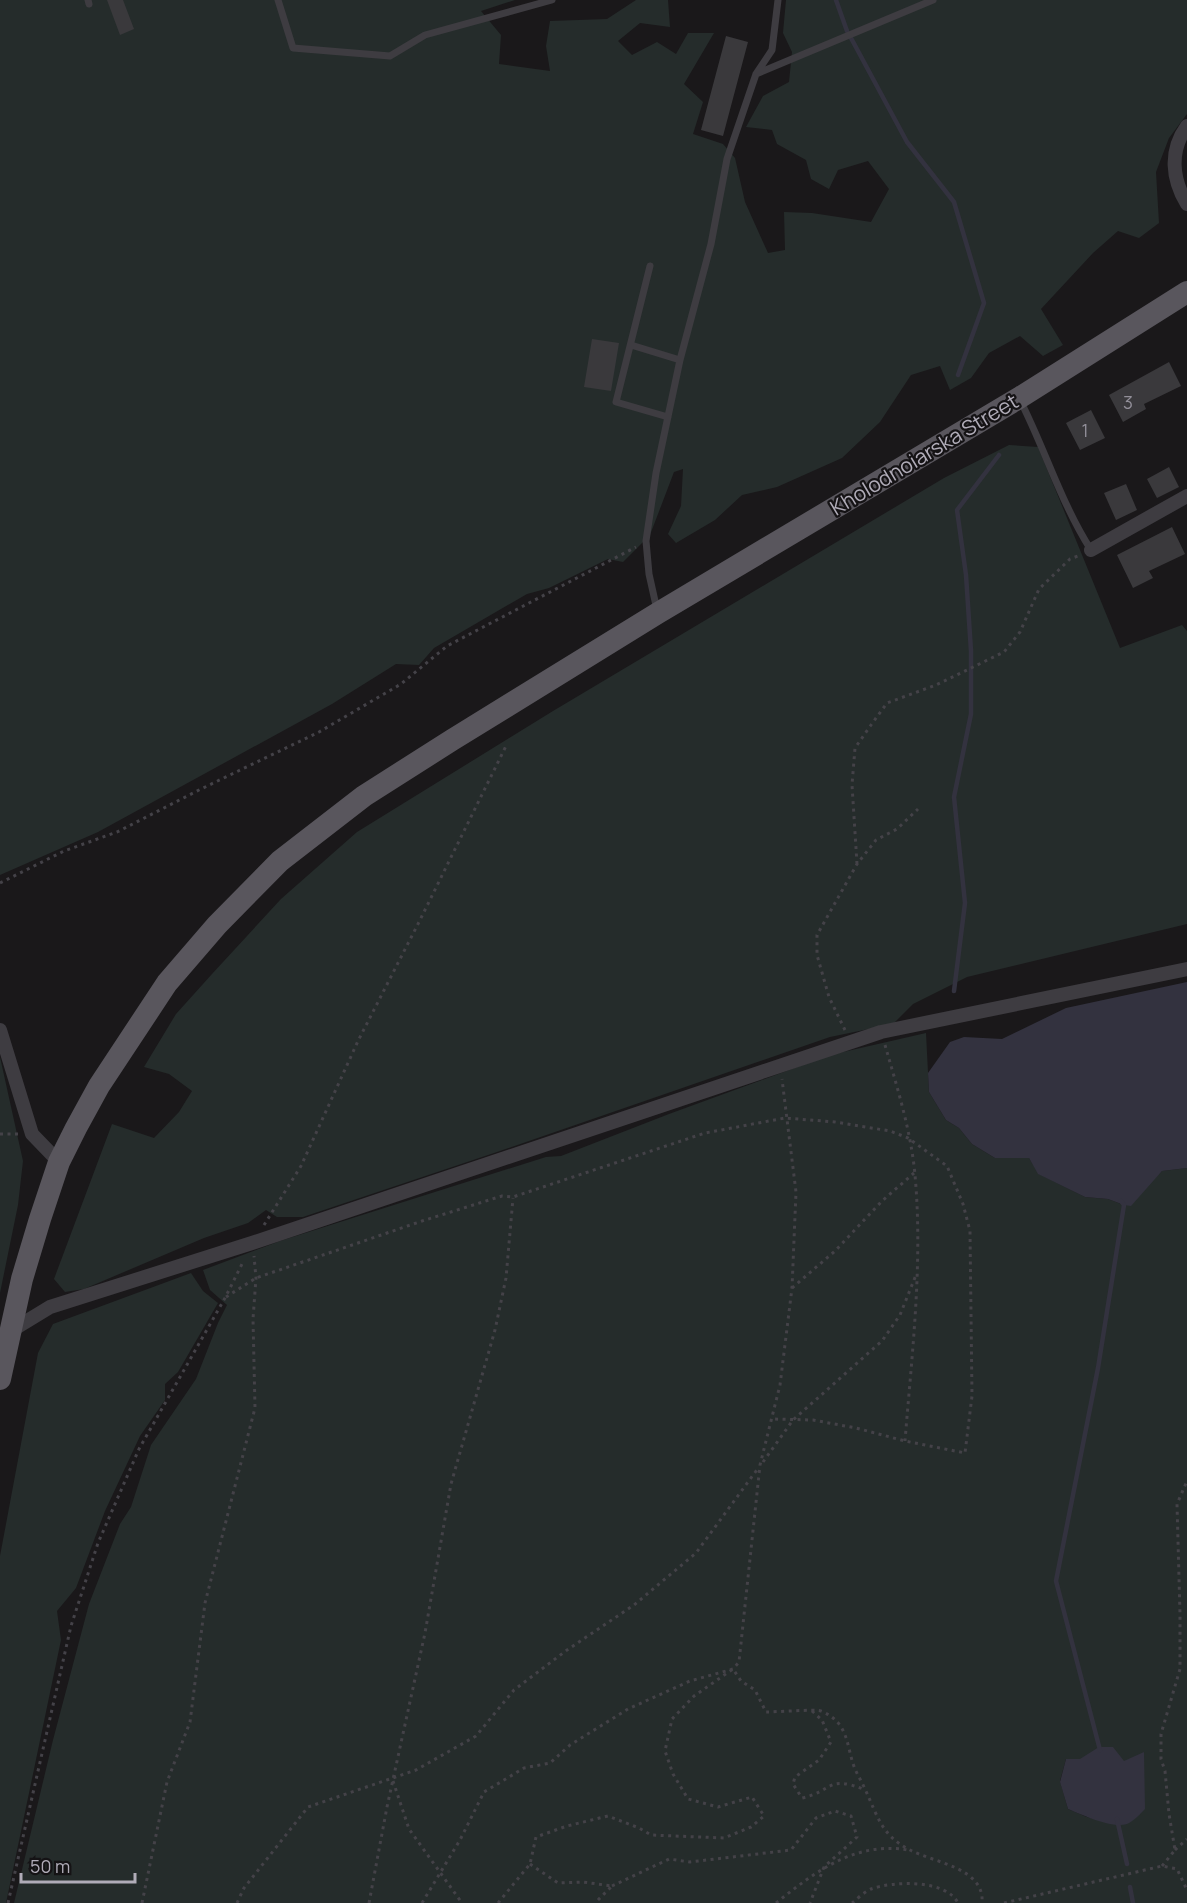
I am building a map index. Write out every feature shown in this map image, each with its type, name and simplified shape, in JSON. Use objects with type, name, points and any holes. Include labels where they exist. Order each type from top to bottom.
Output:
[{"type":"main road","name":"Kholodnoiarska Street","points":[[0,1379],[9,1332],[31,1249],[59,1162],[99,1086],[167,983],[217,925],[280,861],[364,796],[658,613],[1019,398],[1187,292]]},
{"type":"street","points":[[1187,126],[1178,138],[1174,164],[1178,189],[1187,204]]},
{"type":"street","points":[[1091,550],[1187,496]]},
{"type":"street","points":[[9,1332],[50,1307],[252,1243],[881,1032],[1187,969]]},
{"type":"street","points":[[0,1030],[32,1134],[59,1162]]},
{"type":"lane","points":[[278,0],[293,48],[390,56],[425,35],[552,0]]},
{"type":"lane","points":[[658,613],[649,574],[646,542],[656,473],[680,360],[711,244],[727,159],[756,74],[772,50],[778,0]]},
{"type":"lane","points":[[756,74],[933,0]]},
{"type":"lane","points":[[650,266],[616,402],[668,417]]},
{"type":"lane","points":[[631,345],[680,360]]},
{"type":"lane","points":[[1019,398],[1036,431],[1077,528],[1091,550]]},
{"type":"path","points":[[0,883],[64,851],[117,832],[319,732],[401,684],[447,646],[646,542]]},
{"type":"path","points":[[857,864],[852,784],[855,748],[887,703],[936,685],[1004,652],[1020,632],[1039,589],[1070,559],[1091,550]]},
{"type":"path","points":[[8,1903],[71,1626],[98,1543],[140,1449],[225,1298],[252,1243],[301,1166],[358,1041],[507,744]]},
{"type":"path","points":[[859,1040],[843,1028],[830,997],[817,955],[817,935],[857,864],[876,840],[897,829],[918,809]]},
{"type":"path","points":[[881,1032],[901,1102],[908,1138],[914,1173],[917,1223],[916,1275],[905,1441]]},
{"type":"path","points":[[498,1903],[530,1864],[536,1837],[567,1826],[608,1816],[651,1835],[724,1838],[751,1827],[764,1816],[752,1797],[718,1808],[688,1799],[673,1774],[665,1751],[672,1719],[694,1696],[733,1669],[739,1662],[760,1465],[780,1385],[792,1288],[796,1192],[785,1118],[784,1088],[779,1066]]},
{"type":"path","points":[[225,1298],[256,1278],[422,1221],[502,1196],[513,1197],[705,1133],[785,1118],[835,1122],[890,1131],[908,1138],[947,1166],[963,1204],[970,1231],[972,1396],[965,1454],[813,1420],[772,1419]]},
{"type":"path","points":[[792,1288],[836,1251],[882,1201],[914,1173]]},
{"type":"path","points":[[369,1903],[393,1779],[426,1633],[451,1484],[495,1330],[506,1278],[513,1197]]},
{"type":"path","points":[[142,1903],[167,1782],[190,1722],[205,1603],[255,1408],[253,1318],[256,1278],[252,1243]]},
{"type":"path","points":[[237,1903],[244,1888],[308,1808],[416,1770],[476,1736],[514,1690],[567,1650],[634,1605],[696,1553],[792,1420],[882,1341],[900,1315],[916,1275]]},
{"type":"path","points":[[1175,1850],[1165,1771],[1161,1759],[1161,1734],[1180,1669],[1177,1504],[1187,1481]]},
{"type":"path","points":[[733,1669],[741,1681],[755,1689],[766,1712],[821,1711],[837,1722],[848,1738],[854,1767],[880,1824],[889,1836],[910,1850],[970,1875],[978,1883],[983,1893],[982,1903]]},
{"type":"path","points":[[422,1903],[460,1840],[484,1792],[524,1768],[550,1763],[570,1745],[628,1709],[690,1681],[733,1669]]},
{"type":"path","points":[[812,1711],[822,1720],[831,1742],[819,1760],[795,1777],[793,1784],[796,1791],[802,1798],[812,1796],[833,1783],[847,1782],[865,1790]]},
{"type":"path","points":[[393,1779],[410,1829],[462,1903]]},
{"type":"path","points":[[595,1903],[612,1886],[669,1859],[690,1862],[791,1850],[816,1818],[835,1811],[851,1816],[856,1838],[824,1867],[810,1903]]},
{"type":"path","points":[[1162,1866],[1187,1839]]},
{"type":"path","points":[[776,1903],[815,1872],[849,1855],[890,1847],[910,1850]]},
{"type":"path","points":[[530,1864],[558,1883],[583,1882],[612,1886]]},
{"type":"path","points":[[1004,1903],[1162,1866],[1177,1869],[1187,1890]]},
{"type":"path","points":[[852,1903],[870,1890],[906,1883],[939,1887],[954,1896],[958,1903]]},
{"type":"shaded area","points":[[0,0],[515,0],[481,11],[501,35],[499,64],[550,71],[546,46],[550,21],[607,19],[636,0],[668,0],[670,27],[640,23],[618,41],[632,55],[657,42],[676,54],[688,33],[714,33],[684,84],[703,102],[693,134],[723,144],[735,158],[745,202],[768,253],[785,250],[784,212],[812,213],[871,222],[889,189],[868,161],[838,170],[829,189],[811,179],[806,160],[777,144],[772,130],[746,127],[763,96],[789,82],[792,52],[783,33],[786,0],[1187,0],[1187,114],[1169,138],[1156,172],[1159,223],[1139,238],[1118,231],[1093,253],[1041,309],[1063,345],[1043,356],[1020,336],[989,353],[971,378],[950,390],[940,366],[911,375],[880,422],[842,458],[777,487],[742,495],[715,520],[676,543],[668,534],[681,506],[683,469],[674,472],[650,535],[623,562],[608,559],[549,588],[527,594],[434,648],[419,665],[396,664],[332,704],[98,832],[0,875]]},
{"type":"shaded area","points":[[1009,445],[1038,447],[1120,648],[1182,625],[1187,631],[1187,924],[967,977],[913,1004],[893,1024],[830,1037],[303,1217],[277,1217],[266,1210],[248,1223],[204,1238],[84,1289],[65,1292],[54,1279],[112,1124],[154,1138],[179,1112],[192,1091],[169,1074],[144,1067],[176,1014],[281,899],[357,832],[553,711],[944,478]]},
{"type":"shaded area","points":[[926,1033],[929,1092],[946,1120],[959,1128],[972,1144],[995,1158],[1029,1158],[1039,1174],[1085,1197],[1108,1199],[1124,1205],[1162,1171],[1187,1168],[1187,1903],[14,1903],[53,1740],[89,1604],[120,1524],[131,1507],[151,1445],[196,1379],[227,1305],[210,1290],[203,1270],[280,1241],[546,1157],[561,1156],[830,1055]],"holes":[[[1066,1759],[1124,1761],[1118,1825],[1087,1817],[1068,1809],[1060,1781]]]},
{"type":"shaded area","points":[[0,1057],[23,1161],[18,1205],[0,1293]]},
{"type":"shaded area","points":[[191,1273],[203,1291],[218,1303],[178,1372],[165,1384],[165,1400],[140,1436],[105,1511],[76,1588],[57,1611],[61,1640],[6,1903],[0,1903],[0,1556],[38,1353],[53,1324]]},
{"type":"water","points":[[1187,982],[1187,1168],[1162,1171],[1131,1206],[1108,1199],[1085,1197],[1038,1174],[1029,1158],[995,1158],[972,1144],[959,1128],[946,1120],[929,1092],[928,1073],[950,1042],[964,1037],[1002,1039],[1066,1008]]},
{"type":"water","points":[[1099,1747],[1113,1747],[1124,1761],[1144,1752],[1145,1809],[1127,1824],[1106,1823],[1068,1809],[1060,1782],[1066,1759],[1080,1759]]},
{"type":"building","points":[[107,0],[123,0],[134,29],[120,35]]},
{"type":"building","points":[[726,36],[748,42],[723,136],[701,130]]},
{"type":"building","points":[[592,339],[619,343],[611,391],[584,387]]},
{"type":"building","points":[[1169,362],[1181,386],[1144,404],[1146,409],[1123,422],[1109,395]]},
{"type":"building","points":[[1091,410],[1105,438],[1080,450],[1066,423]]},
{"type":"building","points":[[1169,467],[1179,487],[1157,498],[1147,479]]},
{"type":"building","points":[[1126,484],[1137,510],[1116,520],[1104,493]]},
{"type":"building","points":[[1172,527],[1185,554],[1149,571],[1153,578],[1133,588],[1117,555]]},
{"type":"waterway","points":[[836,0],[847,31]]},
{"type":"waterway","points":[[851,38],[907,142],[954,202],[984,303],[958,375]]},
{"type":"waterway","points":[[954,991],[965,903],[954,797],[971,714],[971,651],[966,575],[957,510],[999,455]]},
{"type":"waterway","points":[[1100,1750],[1056,1581],[1098,1368],[1124,1205],[1121,1201]]},
{"type":"waterway","points":[[1117,1819],[1127,1864]]},
{"type":"waterway","points":[[1130,1887],[1133,1903]]}]
